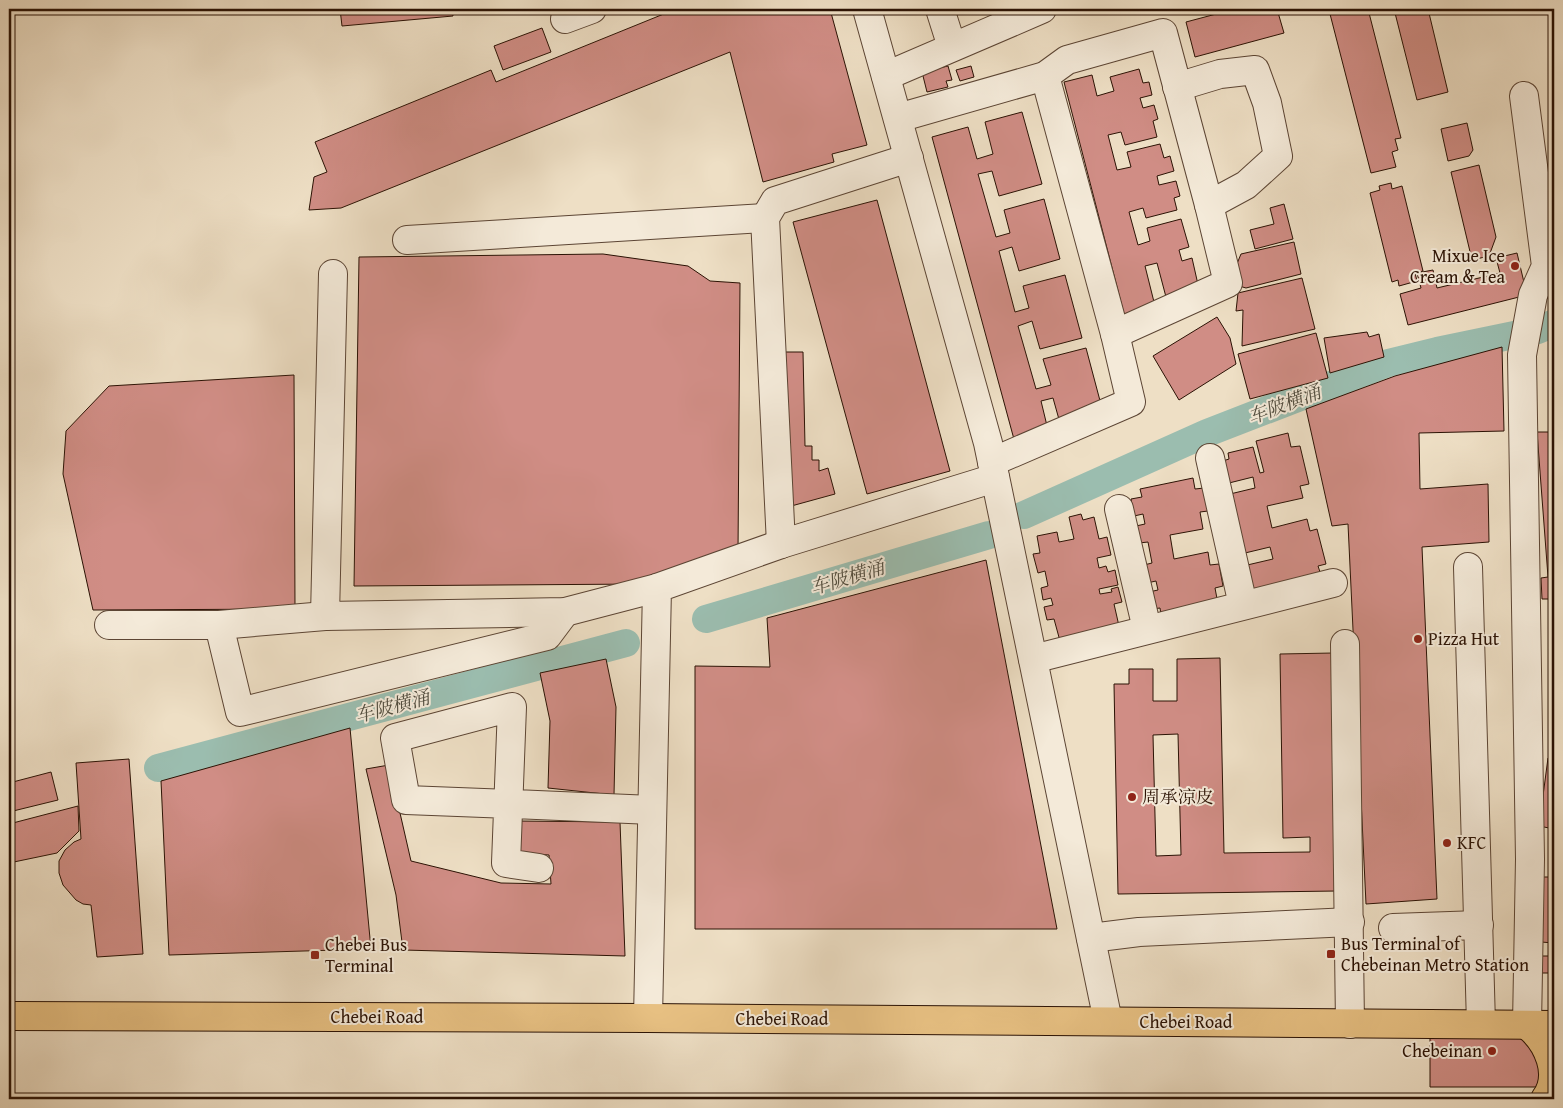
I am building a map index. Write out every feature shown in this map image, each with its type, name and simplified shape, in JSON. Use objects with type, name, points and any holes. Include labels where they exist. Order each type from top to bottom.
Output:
[{"type":"main road","name":"Chebei Road","points":[[9,1016],[648,1018],[1554,1025]]},
{"type":"main road","points":[[1527,1025],[1544,1044],[1552,1063],[1552,1083],[1544,1099]]},
{"type":"street","points":[[565,19],[592,9]]},
{"type":"street","points":[[867,9],[993,470],[1108,1021]]},
{"type":"street","points":[[940,9],[952,47]]},
{"type":"street","points":[[886,76],[1042,9]]},
{"type":"street","points":[[898,118],[1044,76],[1067,60],[1163,33],[1228,283],[1115,334]]},
{"type":"street","points":[[1177,87],[1220,74],[1255,70],[1267,102],[1278,156],[1246,185],[1209,205]]},
{"type":"street","points":[[109,625],[219,625],[325,616],[565,612],[657,588],[993,470],[1131,402],[1115,334],[1044,76]]},
{"type":"street","points":[[1524,96],[1546,266],[1533,295],[1522,355],[1530,859],[1527,1025]]},
{"type":"street","points":[[781,544],[765,218],[775,200],[909,158]]},
{"type":"street","points":[[407,240],[765,218]]},
{"type":"street","points":[[325,616],[333,274]]},
{"type":"street","points":[[1210,458],[1244,605]]},
{"type":"street","points":[[1119,509],[1147,629]]},
{"type":"street","points":[[1468,567],[1481,1024]]},
{"type":"street","points":[[1033,659],[1332,583]]},
{"type":"street","points":[[648,1018],[657,588]]},
{"type":"street","points":[[219,625],[240,712],[548,636],[565,612]]},
{"type":"street","points":[[1345,644],[1350,1024]]},
{"type":"street","points":[[539,868],[506,862],[510,804],[512,707],[395,738],[406,800],[510,804],[652,810]]},
{"type":"street","points":[[1091,938],[1140,932],[1350,922]]},
{"type":"street","points":[[1393,928],[1479,925]]},
{"type":"building","points":[[340,9],[452,9],[453,16],[342,26]]},
{"type":"building","points":[[676,9],[830,9],[867,145],[832,154],[834,162],[763,182],[730,52],[341,208],[309,210],[314,177],[327,172],[315,142],[491,70],[496,82]]},
{"type":"building","points":[[1235,9],[1277,9],[1284,33],[1195,57],[1186,22]]},
{"type":"building","points":[[1349,9],[1368,9],[1401,138],[1395,139],[1398,150],[1392,152],[1396,167],[1371,173],[1330,14]]},
{"type":"building","points":[[1394,9],[1428,9],[1448,92],[1417,100]]},
{"type":"building","points":[[542,28],[551,52],[503,70],[494,46]]},
{"type":"building","points":[[948,66],[952,80],[946,81],[948,87],[927,92],[922,72]]},
{"type":"building","points":[[971,66],[974,77],[960,81],[956,70]]},
{"type":"building","points":[[1139,69],[1143,83],[1149,82],[1152,95],[1140,98],[1143,108],[1154,105],[1158,119],[1153,121],[1157,137],[1125,145],[1121,132],[1108,135],[1117,170],[1131,167],[1127,152],[1160,144],[1164,158],[1170,156],[1174,171],[1157,176],[1159,185],[1176,181],[1180,196],[1174,198],[1177,210],[1146,218],[1143,208],[1129,212],[1138,245],[1150,241],[1147,228],[1181,219],[1189,247],[1179,250],[1182,261],[1192,258],[1199,289],[1166,297],[1157,263],[1145,266],[1155,306],[1124,314],[1064,82],[1092,75],[1097,96],[1114,91],[1110,77]]},
{"type":"building","points":[[1022,112],[1042,184],[999,196],[992,171],[978,174],[996,237],[1010,233],[1004,210],[1044,199],[1060,259],[1019,271],[1012,247],[999,251],[1015,312],[1029,308],[1023,286],[1065,275],[1082,338],[1040,349],[1032,321],[1018,326],[1036,389],[1051,385],[1043,359],[1086,348],[1103,412],[1060,423],[1053,398],[1041,401],[1049,434],[1015,443],[932,137],[968,127],[977,159],[993,154],[985,122]]},
{"type":"building","points":[[1467,123],[1473,150],[1469,156],[1448,161],[1441,129]]},
{"type":"building","points":[[1479,165],[1496,237],[1489,256],[1472,260],[1451,172]]},
{"type":"building","points":[[1391,183],[1392,189],[1402,186],[1423,271],[1415,273],[1417,281],[1399,286],[1398,280],[1392,282],[1370,193],[1380,190],[1379,186]]},
{"type":"building","points":[[877,200],[950,471],[867,494],[793,222]]},
{"type":"building","points":[[1284,204],[1293,239],[1255,249],[1250,230],[1274,224],[1270,208]]},
{"type":"building","points":[[1294,242],[1301,274],[1246,288],[1229,283],[1241,254]]},
{"type":"building","points":[[1517,253],[1527,295],[1408,325],[1400,294],[1421,288],[1417,273],[1433,270],[1437,288],[1500,273],[1496,258]]},
{"type":"building","points":[[603,254],[688,266],[710,281],[740,283],[738,553],[644,584],[354,586],[359,257]]},
{"type":"building","points":[[1302,278],[1315,329],[1242,346],[1243,310],[1236,311],[1238,293]]},
{"type":"building","points":[[1217,317],[1230,338],[1236,364],[1179,400],[1153,356]]},
{"type":"building","points":[[1367,332],[1369,337],[1379,334],[1384,357],[1330,373],[1324,338]]},
{"type":"building","points":[[1316,333],[1328,378],[1250,399],[1238,354]]},
{"type":"building","points":[[1502,347],[1504,431],[1419,433],[1420,489],[1488,484],[1489,542],[1422,547],[1437,899],[1366,904],[1348,524],[1332,526],[1306,409],[1395,376]]},
{"type":"building","points":[[782,352],[803,352],[805,446],[812,446],[812,460],[819,460],[819,471],[828,468],[835,494],[784,508]]},
{"type":"building","points":[[294,375],[295,609],[93,610],[63,474],[66,431],[109,386]]},
{"type":"building","points":[[1537,432],[1554,432],[1554,599],[1542,599],[1541,578],[1548,577]]},
{"type":"building","points":[[1288,433],[1291,447],[1300,446],[1309,484],[1300,486],[1303,498],[1267,506],[1272,528],[1307,519],[1310,531],[1317,529],[1326,564],[1318,566],[1322,578],[1248,590],[1243,566],[1273,559],[1270,547],[1245,553],[1230,494],[1255,488],[1253,477],[1229,483],[1223,461],[1229,459],[1228,453],[1253,447],[1260,473],[1264,472],[1256,441]]},
{"type":"building","points":[[1193,478],[1195,489],[1204,488],[1208,511],[1200,512],[1203,529],[1170,535],[1174,559],[1208,552],[1210,565],[1219,564],[1223,586],[1215,588],[1218,604],[1161,615],[1160,608],[1152,609],[1149,592],[1158,590],[1156,581],[1147,583],[1144,565],[1152,563],[1148,542],[1139,543],[1136,526],[1145,524],[1143,514],[1134,516],[1131,499],[1142,497],[1140,489]]},
{"type":"building","points":[[1081,514],[1083,520],[1094,517],[1099,539],[1107,537],[1111,555],[1097,558],[1099,568],[1106,566],[1108,572],[1115,570],[1118,585],[1099,589],[1100,594],[1112,592],[1111,589],[1118,587],[1122,602],[1114,604],[1119,626],[1060,641],[1054,619],[1047,620],[1044,607],[1053,605],[1051,598],[1043,600],[1041,588],[1048,586],[1045,571],[1038,573],[1033,554],[1040,553],[1037,536],[1057,532],[1059,542],[1074,539],[1069,517]]},
{"type":"building","points":[[986,560],[1057,929],[695,929],[695,666],[770,667],[767,618]]},
{"type":"building","points":[[1333,653],[1337,891],[1118,894],[1114,684],[1129,684],[1129,669],[1153,669],[1153,701],[1177,701],[1177,659],[1220,658],[1224,853],[1310,852],[1310,837],[1283,838],[1280,654]],"holes":[[[1178,734],[1181,855],[1156,856],[1153,735]]]},
{"type":"building","points":[[606,659],[616,707],[614,795],[548,788],[550,721],[540,673]]},
{"type":"building","points":[[350,728],[371,949],[169,955],[161,781]]},
{"type":"building","points":[[1548,758],[1554,759],[1554,829],[1539,826]]},
{"type":"building","points":[[129,759],[143,954],[97,957],[91,905],[83,904],[76,900],[63,885],[59,873],[59,861],[65,850],[81,839],[76,763]]},
{"type":"building","points":[[389,765],[411,861],[501,883],[551,884],[549,855],[518,853],[516,821],[620,822],[625,956],[403,950],[396,895],[366,769]]},
{"type":"building","points":[[51,772],[58,800],[9,812],[9,783]]},
{"type":"building","points":[[78,806],[79,831],[57,853],[9,863],[9,824]]},
{"type":"building","points":[[1554,846],[1554,870],[1549,869]]},
{"type":"building","points":[[1542,877],[1554,877],[1554,943],[1541,942]]},
{"type":"building","points":[[1541,956],[1554,956],[1554,973],[1540,973]]},
{"type":"building","name":"Chebeinan","points":[[1430,1014],[1554,1015],[1554,1087],[1430,1087]]},
{"type":"waterway","name":"车陂横涌","points":[[1024,515],[1207,433],[1388,363],[1538,330],[1554,323]]},
{"type":"waterway","name":"车陂横涌","points":[[706,619],[989,535]]},
{"type":"waterway","name":"车陂横涌","points":[[158,768],[626,643]]},
{"type":"place","name":"Mixue Ice Cream & Tea","points":[[1515,266]]},
{"type":"place","name":"Pizza Hut","points":[[1418,639]]},
{"type":"place","name":"周承凉皮","points":[[1132,797]]},
{"type":"place","name":"KFC","points":[[1447,843]]},
{"type":"place","name":"Bus Terminal of Chebeinan Metro Station","points":[[1331,954]]},
{"type":"place","name":"Chebei Bus Terminal","points":[[315,955]]},
{"type":"place","name":"Chebeinan","points":[[1492,1051]]}]
